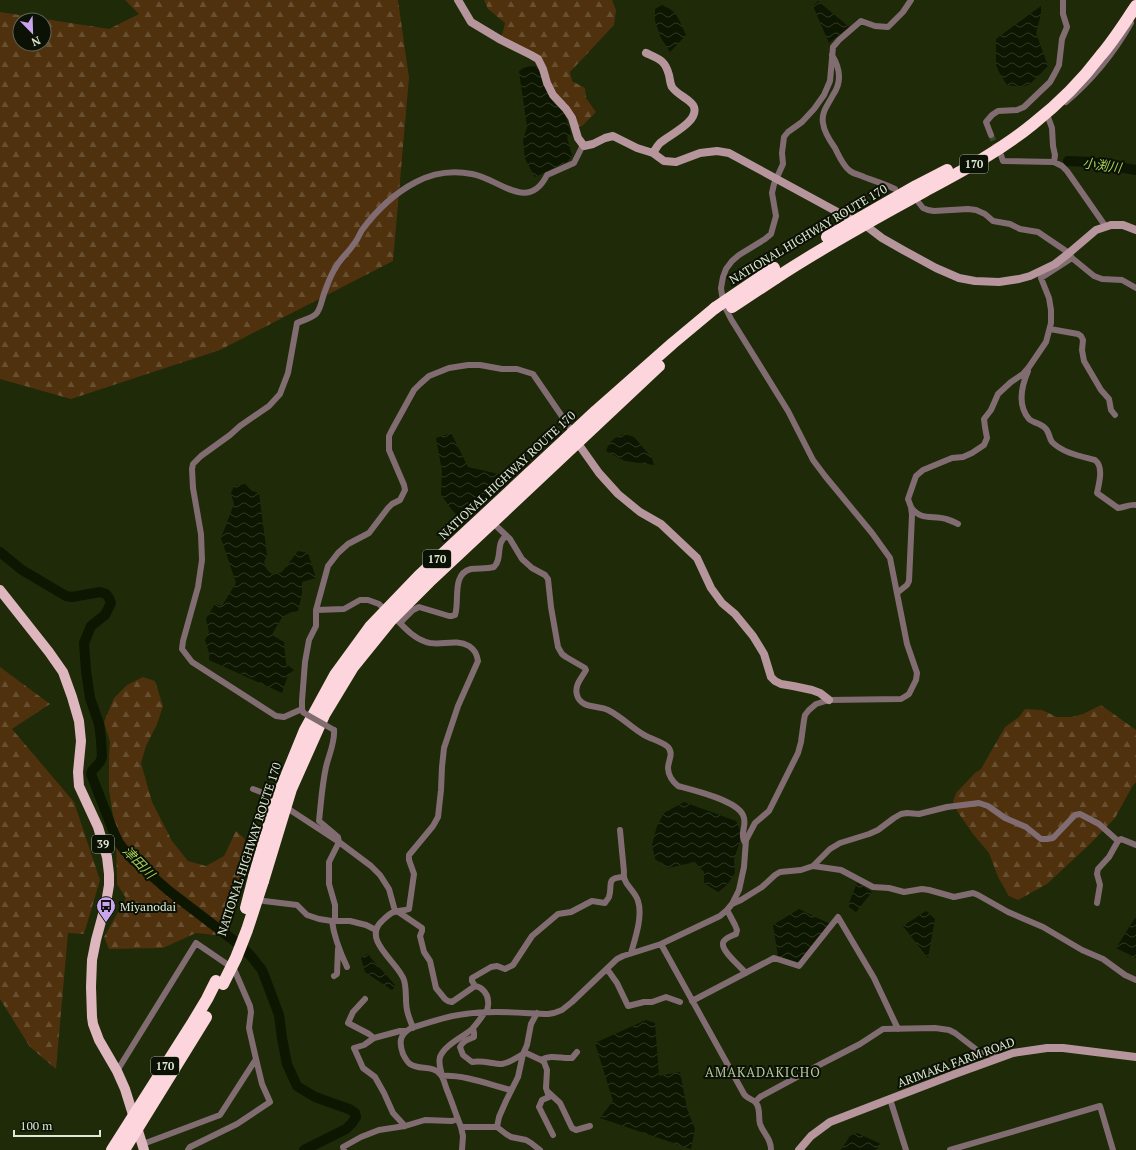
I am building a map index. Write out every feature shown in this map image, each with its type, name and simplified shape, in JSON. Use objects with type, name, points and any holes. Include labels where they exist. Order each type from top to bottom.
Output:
[{"type":"highway","name":"NATIONAL HIGHWAY ROUTE 170","points":[[124,1150],[211,1008],[229,954],[258,879],[305,730],[339,669],[370,627],[393,617],[492,522],[576,437],[596,411],[673,343],[775,273],[859,223],[916,186],[966,160],[1011,132],[1050,99],[1083,65],[1108,35],[1131,0]]},
{"type":"highway","name":"NATIONAL HIGHWAY ROUTE 170","points":[[859,223],[976,163],[1015,138],[1061,99],[1089,69],[1101,55],[1136,6]]},
{"type":"highway","name":"NATIONAL HIGHWAY ROUTE 170","points":[[393,617],[424,571],[576,437]]},
{"type":"highway","name":"NATIONAL HIGHWAY ROUTE 170","points":[[112,1150],[219,982]]},
{"type":"main road","name":"39","points":[[0,590],[50,652],[62,672],[79,721],[81,741],[78,772],[79,786],[98,827],[107,857],[109,874],[109,886],[106,903],[92,960],[91,987],[93,1024],[99,1040],[117,1071],[125,1089],[144,1147]]},
{"type":"street","points":[[458,0],[471,22],[501,40],[538,59],[553,96],[566,109],[572,118],[578,138],[584,146]]},
{"type":"street","points":[[405,1126],[393,1113],[384,1092],[375,1077],[363,1068],[354,1048],[364,1045],[374,1038],[400,1031],[406,1031],[448,1017],[464,1014],[486,1012],[554,1013],[562,1010],[572,1002],[617,959],[661,944],[720,916],[732,904],[739,890],[744,867],[746,840],[755,823],[769,811],[798,753],[805,715],[809,710],[816,704],[830,700],[901,699],[909,694],[916,680],[916,668],[907,644],[890,558],[872,533],[813,460],[788,411],[731,319],[721,288],[726,269],[732,261],[772,234],[776,216],[772,194],[776,179],[783,164],[782,153],[784,137],[788,132],[802,122],[824,95],[830,81],[832,47],[861,21],[874,26],[888,27],[903,12],[911,0]]},
{"type":"street","points":[[991,135],[986,122],[992,116],[998,111],[1017,110],[1024,107],[1050,82],[1055,73],[1059,64],[1062,39],[1067,27],[1063,14],[1063,0]]},
{"type":"street","points":[[1034,123],[1051,115],[1076,94],[1114,50],[1136,15]]},
{"type":"street","points":[[646,53],[662,60],[669,74],[672,87],[683,98],[691,102],[695,108],[694,117],[660,144],[653,153]]},
{"type":"street","points":[[832,54],[837,63],[839,80],[838,87],[825,108],[823,116],[825,130],[843,163],[851,172],[886,184],[895,190]]},
{"type":"street","points":[[1048,117],[1052,128],[1052,146],[1055,155],[1054,162]]},
{"type":"street","points":[[347,968],[333,931],[335,905],[329,884],[329,862],[339,842],[338,837],[319,821],[326,766],[334,738],[334,730],[303,711],[284,717],[276,716],[192,662],[182,649],[198,587],[202,560],[201,534],[193,488],[193,464],[240,426],[269,406],[280,394],[288,373],[297,322],[308,319],[317,313],[324,292],[336,267],[354,244],[371,218],[388,201],[415,182],[439,173],[451,172],[472,174],[496,182],[515,192],[526,194],[538,188],[547,174],[574,163],[583,145],[594,144],[605,138],[613,136],[637,148],[653,153],[664,161],[676,162],[700,153],[717,151],[729,153],[859,223],[892,244],[936,268],[959,278],[975,281],[999,282],[1018,279],[1040,271],[1071,256]]},
{"type":"street","points":[[1001,155],[1003,161],[1054,162],[1062,166],[1106,227]]},
{"type":"street","points":[[919,203],[923,208],[934,211],[976,210],[985,214],[993,221],[1010,224],[1020,229],[1038,232],[1071,256],[1094,276],[1102,279],[1122,280],[1136,288]]},
{"type":"street","points":[[958,524],[946,519],[919,515],[915,512],[908,499],[916,476],[923,470],[952,458],[963,457],[984,445],[987,438],[984,427],[984,419],[991,410],[998,394],[1029,368],[1046,342],[1050,329],[1051,310],[1049,298],[1041,278],[1071,256],[1096,230],[1111,225],[1123,225],[1136,230]]},
{"type":"street","points":[[1050,329],[1078,334],[1081,336],[1083,340],[1082,350],[1084,361],[1101,390],[1109,399],[1111,410],[1115,415]]},
{"type":"street","points":[[303,711],[303,670],[309,640],[316,626],[316,610],[328,566],[338,553],[348,544],[369,533],[388,508],[400,500],[405,490],[390,450],[389,436],[414,390],[429,376],[449,368],[468,365],[480,365],[502,369],[517,369],[533,374],[599,472],[618,494],[640,512],[661,524],[697,558],[711,588],[722,603],[735,614],[753,636],[764,654],[771,677],[781,684],[812,690],[820,693],[830,700]]},
{"type":"street","points":[[1029,368],[1022,391],[1022,401],[1029,418],[1033,422],[1046,428],[1051,441],[1065,451],[1095,460],[1098,463],[1100,466],[1097,493],[1118,508],[1136,505]]},
{"type":"street","points":[[898,593],[907,585],[909,581],[911,507]]},
{"type":"street","points":[[492,522],[510,539],[522,559],[548,579],[558,647],[562,654],[586,670],[578,682],[576,690],[579,701],[610,711],[639,733],[668,747],[671,752],[668,768],[674,783],[678,786],[712,796],[738,810],[742,814],[744,821],[743,837],[746,845]]},
{"type":"street","points":[[393,617],[419,607],[449,616],[455,615],[458,588],[462,575],[471,570],[494,567],[498,561],[500,543],[506,536]]},
{"type":"street","points":[[316,610],[344,609],[360,600],[368,600],[379,604],[416,638],[428,643],[456,642],[475,650],[477,656],[478,661],[458,706],[444,748],[438,817],[433,826],[409,855],[409,860],[414,874],[409,909],[396,911],[383,920],[377,926],[376,930],[376,936],[383,952],[402,974],[407,1010],[413,1028]]},
{"type":"street","points":[[252,789],[266,794],[339,842],[371,866],[380,875],[389,889],[396,911],[422,928],[420,936],[424,952],[430,960],[436,988],[445,999],[452,1002],[475,986]]},
{"type":"street","points":[[732,904],[757,890],[780,872],[801,870],[813,866],[830,849],[840,843],[878,830],[901,814],[907,813],[919,814],[947,807],[979,803],[988,806],[1005,818],[1026,827],[1041,839],[1053,838],[1075,815],[1080,814],[1099,824],[1118,841]]},
{"type":"street","points":[[620,830],[624,872],[623,877],[634,894],[638,902],[639,909],[637,934],[631,953]]},
{"type":"street","points":[[1097,903],[1100,885],[1097,874],[1098,869],[1109,857],[1118,841],[1121,839],[1136,845]]},
{"type":"street","points":[[813,866],[841,870],[873,887],[889,888],[904,892],[922,889],[954,897],[973,893],[1008,912],[1043,927],[1082,950],[1103,959],[1125,975],[1136,980]]},
{"type":"street","points":[[466,1150],[462,1147],[463,1136],[461,1127],[442,1076],[439,1058],[447,1047],[473,1028],[486,1012],[488,1001],[487,997],[482,988],[475,986],[472,978],[491,967],[497,966],[505,968],[513,965],[532,936],[558,914],[572,912],[592,901],[605,903],[609,896],[610,881],[623,877]]},
{"type":"street","points":[[264,901],[297,905],[307,915],[318,919],[350,921],[366,925],[376,930]]},
{"type":"street","points":[[727,910],[737,930],[736,934],[725,939],[723,947],[729,956],[746,973]]},
{"type":"street","points":[[692,1001],[774,958],[799,966],[838,917],[874,978],[898,1029]]},
{"type":"street","points":[[117,1071],[196,943],[234,969],[250,1006],[251,1012],[249,1028],[262,1084],[270,1102],[237,1124],[188,1150]]},
{"type":"street","points":[[661,944],[746,1098],[755,1102],[758,1107],[760,1124],[771,1143],[771,1150]]},
{"type":"street","points":[[334,976],[337,974],[338,947]]},
{"type":"street","points":[[607,969],[617,983],[628,1006],[644,1002],[652,1002],[666,997],[680,1002]]},
{"type":"street","points":[[365,999],[353,1012],[348,1023],[370,1034],[374,1038]]},
{"type":"street","points":[[497,1127],[499,1117],[518,1076],[523,1053],[527,1045],[531,1024],[536,1013]]},
{"type":"street","points":[[473,1028],[474,1037],[466,1040],[460,1047],[463,1055],[472,1062],[482,1061],[501,1064],[523,1053]]},
{"type":"street","points":[[755,1102],[760,1097],[860,1044],[883,1029],[935,1028],[949,1030],[977,1050],[993,1054],[998,1058]]},
{"type":"street","points":[[406,1031],[401,1040],[401,1046],[407,1062],[410,1065],[433,1069],[442,1076],[450,1075],[461,1077],[511,1090]]},
{"type":"street","name":"ARIMAKA FARM ROAD","points":[[799,1150],[811,1136],[830,1122],[1013,1053],[1047,1048],[1063,1048],[1136,1057]]},
{"type":"street","points":[[541,1060],[553,1056],[572,1058],[577,1052]]},
{"type":"street","points":[[523,1053],[544,1062],[547,1070],[546,1088],[549,1098],[542,1100],[539,1108],[553,1135]]},
{"type":"street","points":[[144,1147],[220,1115],[256,1059]]},
{"type":"street","points":[[547,1091],[560,1103],[572,1128],[576,1130],[590,1126]]},
{"type":"street","points":[[890,1099],[906,1150]]},
{"type":"street","points":[[950,1150],[1100,1106],[1113,1150]]},
{"type":"street","points":[[344,1150],[343,1148],[360,1137],[386,1128],[405,1126],[425,1120],[452,1121],[458,1119]]},
{"type":"street","points":[[461,1127],[497,1127],[511,1137],[531,1143],[540,1150]]},
{"type":"green space","points":[[125,0],[398,0],[409,78],[393,261],[220,350],[71,399],[0,379],[0,12],[12,14],[12,52],[52,52],[52,20],[109,29],[139,14]]},
{"type":"green space","points":[[484,0],[612,0],[616,10],[614,25],[570,72],[572,81],[585,88],[586,98],[596,112],[582,126],[578,127],[567,104],[553,95],[538,59],[501,40],[505,23],[488,9]]},
{"type":"green space","points":[[0,667],[50,704],[12,729],[74,802],[100,880],[84,934],[68,933],[56,1069],[30,1047],[0,999]]},
{"type":"green space","points":[[143,677],[155,681],[163,706],[157,724],[146,746],[141,763],[152,802],[172,841],[188,861],[206,866],[224,856],[236,831],[245,839],[241,885],[225,936],[196,933],[163,948],[109,949],[104,937],[126,898],[117,884],[116,835],[109,790],[110,742],[104,722],[114,698],[127,685]]},
{"type":"green space","points":[[1101,705],[1136,730],[1136,782],[1115,818],[1090,844],[1047,884],[1018,900],[1009,896],[998,877],[989,853],[973,834],[957,811],[953,802],[956,793],[975,773],[981,769],[1005,727],[1019,717],[1025,709],[1042,710],[1057,717],[1072,717],[1083,714]]},
{"type":"water","points":[[818,1],[849,27],[829,43],[813,6]]},
{"type":"water","points":[[662,5],[675,13],[686,35],[670,52],[661,38],[655,21],[655,9]]},
{"type":"water","points":[[1041,6],[1041,14],[1036,33],[1048,66],[1030,84],[1022,87],[1007,85],[996,65],[996,39]]},
{"type":"water","points":[[535,66],[552,101],[564,111],[571,134],[567,137],[572,156],[567,162],[535,177],[525,159],[523,140],[527,127],[519,71],[525,67]]},
{"type":"water","points":[[451,433],[468,467],[503,475],[503,486],[466,520],[461,519],[452,510],[441,495],[442,471],[436,438]]},
{"type":"water","points":[[624,434],[634,437],[652,458],[654,465],[625,461],[606,451],[609,444],[613,440]]},
{"type":"water","points":[[245,484],[252,491],[259,493],[267,555],[264,562],[267,570],[273,575],[282,572],[298,551],[308,553],[316,578],[302,582],[302,594],[298,611],[284,616],[272,635],[284,642],[286,664],[294,670],[288,675],[282,693],[209,660],[209,653],[205,640],[209,632],[206,619],[215,604],[222,606],[236,583],[221,538],[234,504],[231,493],[234,486]]},
{"type":"water","points":[[684,802],[736,821],[742,835],[734,859],[735,873],[727,885],[718,892],[704,883],[704,872],[695,862],[668,868],[655,859],[652,845],[657,826],[664,813]]},
{"type":"water","points":[[857,883],[872,892],[856,912],[849,907],[849,903]]},
{"type":"water","points":[[799,909],[830,924],[800,964],[778,956],[773,925]]},
{"type":"water","points":[[926,911],[935,919],[928,958],[903,926]]},
{"type":"water","points":[[1136,918],[1136,958],[1116,948]]},
{"type":"water","points":[[369,953],[370,957],[396,986],[392,990],[365,972],[361,958]]},
{"type":"water","points":[[646,1020],[655,1023],[659,1076],[680,1072],[687,1109],[695,1129],[691,1149],[600,1118],[613,1101],[595,1043]]},
{"type":"water","points":[[857,1133],[881,1144],[876,1150],[841,1150],[850,1136]]},
{"type":"waterway","name":"小渕川","points":[[1068,161],[1090,162],[1136,170]]},
{"type":"waterway","name":"津田川","points":[[0,552],[22,570],[66,596],[72,597],[100,592],[106,594],[109,598],[111,603],[105,615],[91,626],[84,643],[90,698],[99,724],[102,757],[91,774],[114,833],[119,843],[129,856],[169,891],[241,946],[262,970],[279,1015],[287,1064],[297,1086],[315,1097],[349,1109],[355,1113],[356,1117],[346,1129],[304,1150]]},
{"type":"tunnel","points":[[991,135],[998,150]]},
{"type":"place","name":"Miyanodai","points":[[106,923]]},
{"type":"district","name":"AMAKADAKICHO","points":[[763,1072]]}]
